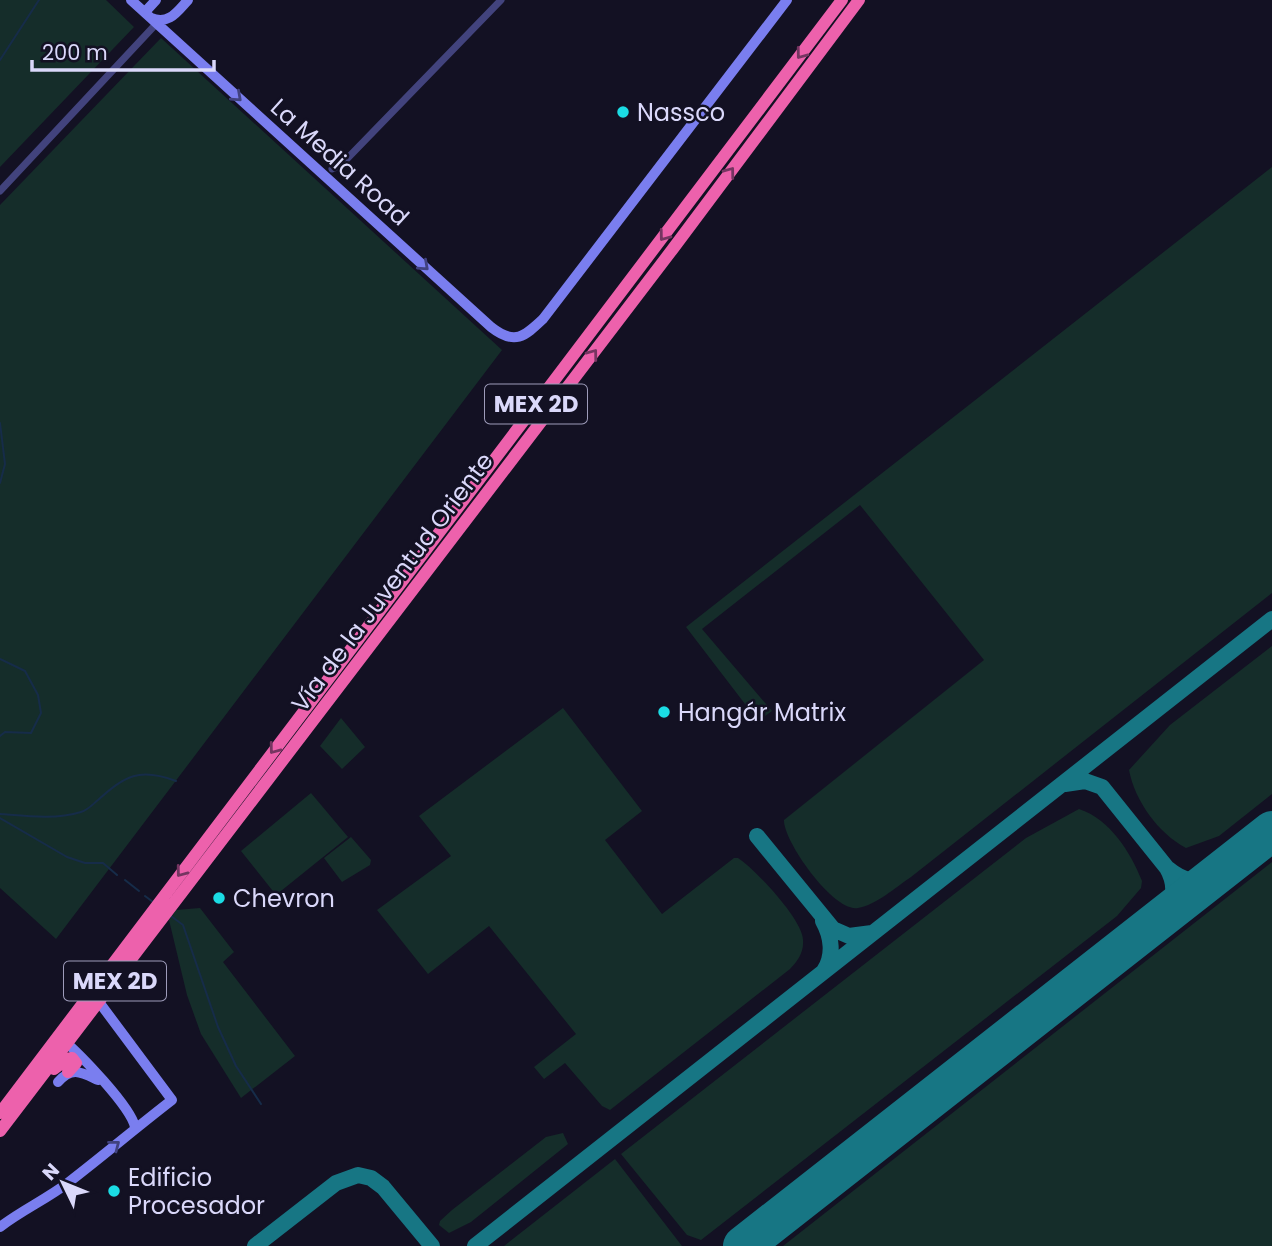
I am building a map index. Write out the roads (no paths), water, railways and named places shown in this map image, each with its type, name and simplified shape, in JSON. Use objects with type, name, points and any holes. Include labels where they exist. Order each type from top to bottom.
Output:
[{"type":"highway","name":"Vía de la Juventud Oriente","points":[[166,902],[229,808],[842,0]]},
{"type":"highway","name":"Vía de la Juventud Oriente","points":[[166,902],[211,855],[859,0]]},
{"type":"highway","name":"MEX 2D","points":[[0,1113],[99,1002],[166,902]]},
{"type":"highway","name":"MEX 2D","points":[[0,1131],[56,1077],[63,1040],[157,915]]},
{"type":"main road","name":"La Media Road","points":[[131,0],[491,327],[513,338],[528,333]]},
{"type":"main road","points":[[156,0],[151,18],[158,21],[171,18],[188,0]]},
{"type":"main road","points":[[528,333],[535,319],[779,0]]},
{"type":"main road","points":[[528,333],[543,318],[787,0]]},
{"type":"main road","points":[[0,1227],[38,1195],[80,1173],[172,1100],[99,1002]]},
{"type":"main road","points":[[63,1040],[102,1080],[133,1120],[135,1127]]},
{"type":"main road","points":[[56,1077],[82,1071],[102,1080]]},
{"type":"street","points":[[332,169],[340,166],[502,0]]},
{"type":"street","points":[[0,191],[151,18]]},
{"type":"waterway","points":[[0,60],[39,0]]},
{"type":"waterway","points":[[0,423],[5,464],[0,483]]},
{"type":"waterway","points":[[0,659],[25,671],[38,695],[41,713],[31,733],[5,732],[0,736]]},
{"type":"waterway","points":[[0,814],[61,816],[86,810],[116,785],[133,776],[152,775],[176,781]]},
{"type":"waterway","points":[[0,818],[67,857],[85,863],[103,863],[117,875]]},
{"type":"waterway","points":[[125,880],[139,891]]},
{"type":"waterway","points":[[145,896],[153,902]]},
{"type":"waterway","points":[[171,916],[183,925],[218,1027],[236,1066],[261,1104]]},
{"type":"place","name":"Nassco","points":[[623,112]]},
{"type":"place","name":"Hangár Matrix","points":[[664,712]]},
{"type":"place","name":"Chevron","points":[[219,898]]},
{"type":"place","name":"Edificio Procesador","points":[[114,1191]]}]
